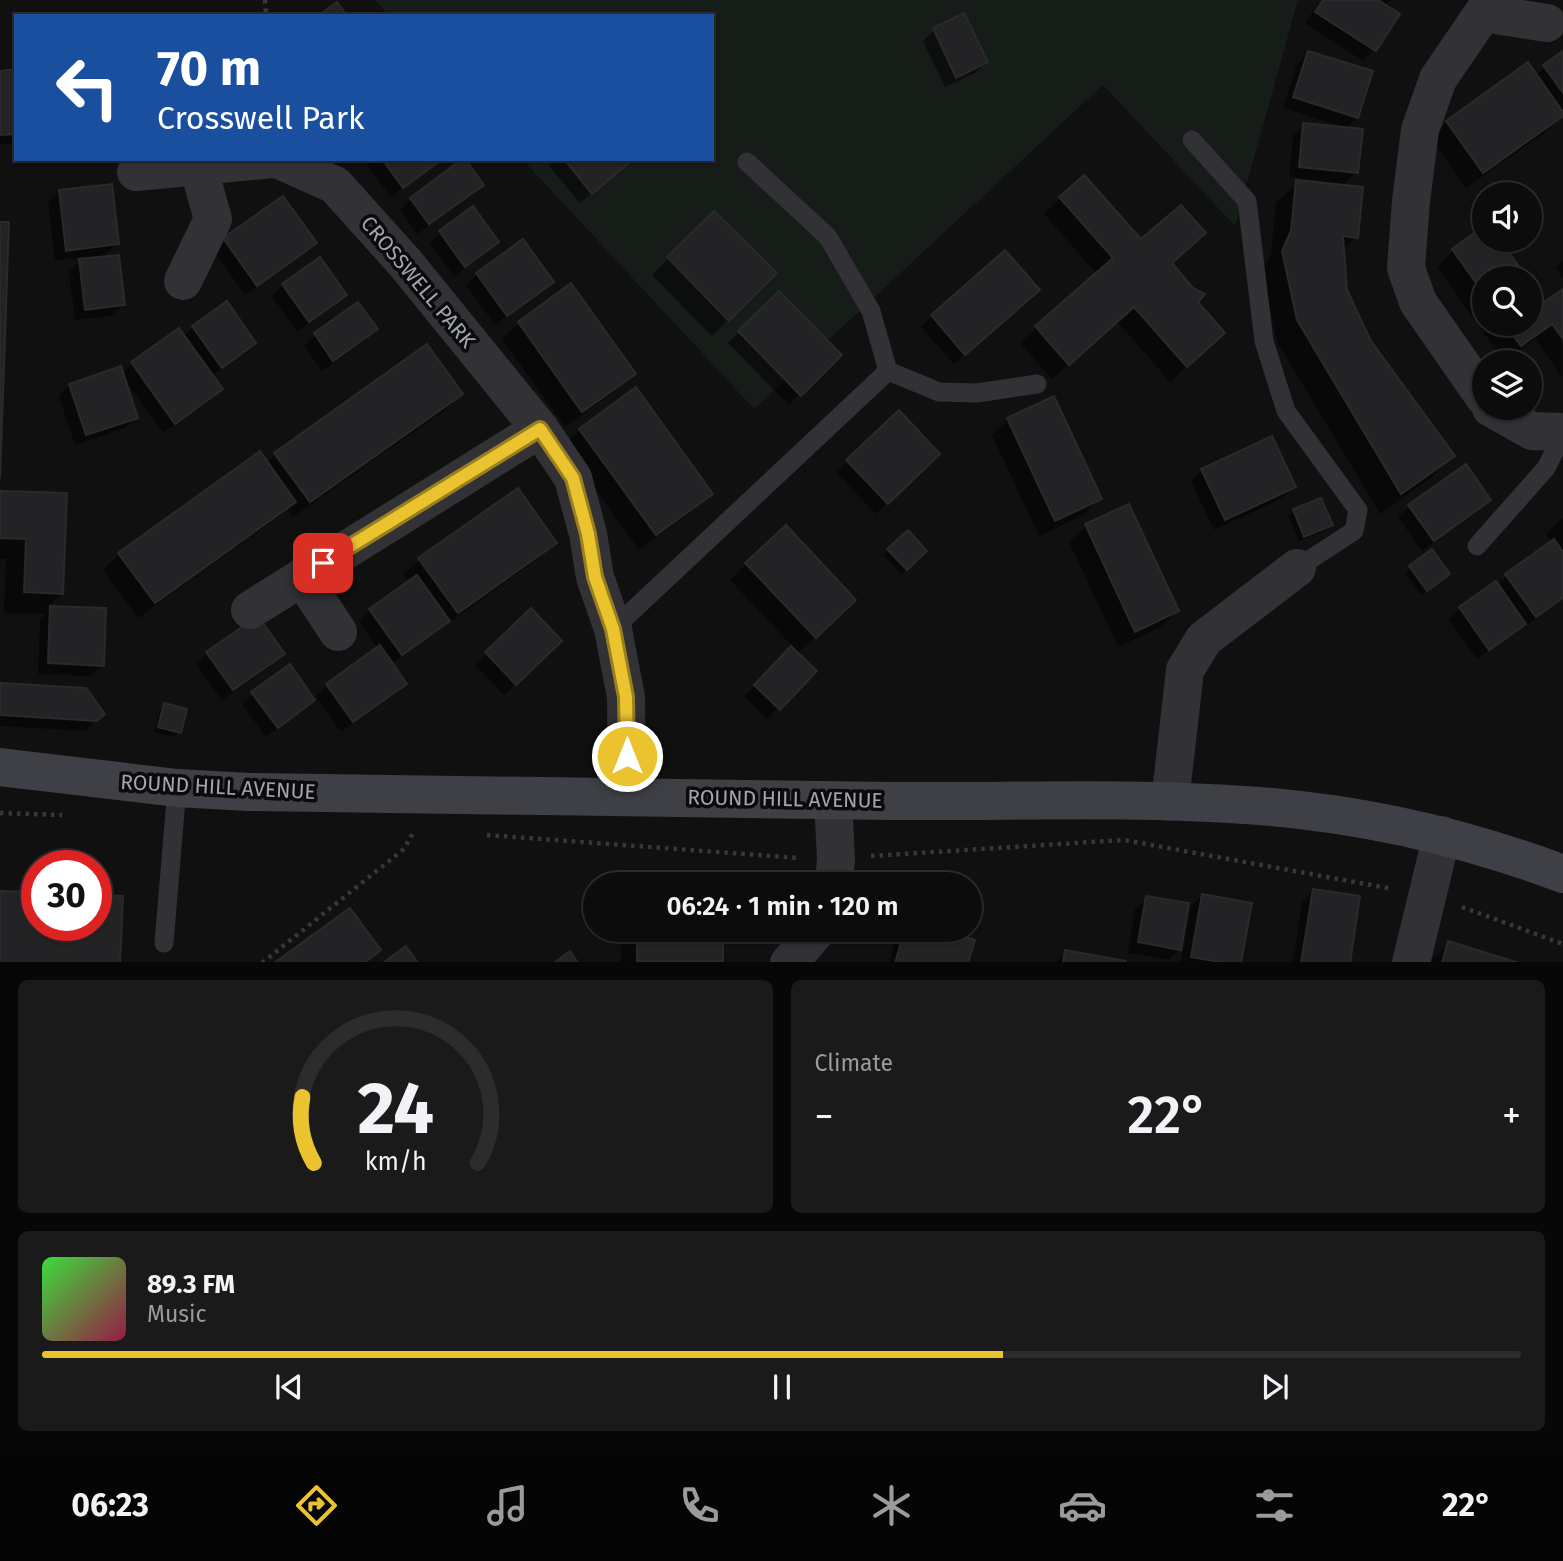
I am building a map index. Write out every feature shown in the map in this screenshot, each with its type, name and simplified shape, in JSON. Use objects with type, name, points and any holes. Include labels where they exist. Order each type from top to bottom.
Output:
[{"type":"street","points":[[1472,380],[1418,302],[1406,268],[1420,130],[1438,79],[1483,6],[1547,23]]},
{"type":"street","name":"CROSSWELL PARK","points":[[136,172],[253,161]]},
{"type":"street","name":"CROSSWELL PARK","points":[[280,161],[335,185],[407,264],[540,429],[573,478],[588,534],[595,577],[613,629],[626,697],[627,796]]},
{"type":"street","points":[[183,281],[213,219],[198,166]]},
{"type":"street","points":[[1512,420],[1532,431],[1563,434]]},
{"type":"street","points":[[250,610],[540,429]]},
{"type":"street","points":[[1170,802],[1185,670],[1204,639],[1297,568]]},
{"type":"street","points":[[302,577],[338,632]]},
{"type":"street","name":"ROUND HILL AVENUE","points":[[0,767],[177,788],[249,792],[1170,802],[1273,807],[1442,835],[1563,874]]},
{"type":"street","points":[[833,800],[835,871]]},
{"type":"street","points":[[1411,962],[1442,835]]},
{"type":"street","points":[[789,962],[807,942]]},
{"type":"lane","points":[[1192,141],[1247,201],[1264,341],[1286,411],[1358,510],[1354,531],[1297,568]]},
{"type":"lane","points":[[747,162],[828,237],[871,311],[888,371]]},
{"type":"lane","points":[[888,371],[939,392],[977,393],[1037,384]]},
{"type":"lane","points":[[613,629],[888,371]]},
{"type":"lane","points":[[1477,546],[1546,468],[1563,434]]},
{"type":"lane","points":[[164,943],[177,788]]},
{"type":"path","points":[[262,962],[404,849],[415,830]]},
{"type":"path","points":[[835,871],[1124,840],[1427,895],[1563,944]]},
{"type":"shaded area","points":[[375,0],[1298,0],[1235,226],[1103,85],[754,409],[524,161],[714,161],[714,14],[387,14]]},
{"type":"building","points":[[1323,0],[1378,0],[1400,14],[1376,51],[1315,12]]},
{"type":"building","points":[[337,2],[346,14],[321,14]]},
{"type":"building","points":[[964,13],[988,62],[956,78],[933,28]]},
{"type":"building","points":[[1308,51],[1373,71],[1358,118],[1293,97]]},
{"type":"building","points":[[1563,51],[1563,93],[1543,65]]},
{"type":"building","points":[[1528,62],[1563,112],[1563,116],[1483,173],[1446,121]]},
{"type":"building","points":[[14,69],[14,134],[0,135],[0,71]]},
{"type":"building","points":[[1303,123],[1363,129],[1358,173],[1299,167]]},
{"type":"building","points":[[383,161],[440,161],[403,188]]},
{"type":"building","points":[[459,161],[466,161],[484,185],[429,224],[410,198]]},
{"type":"building","points":[[566,161],[631,161],[592,194]]},
{"type":"building","points":[[1084,175],[1141,239],[1181,205],[1206,233],[1172,263],[1193,288],[1205,294],[1198,302],[1225,333],[1187,367],[1134,307],[1069,365],[1035,326],[1113,258],[1059,197]]},
{"type":"building","points":[[1296,180],[1363,187],[1358,238],[1343,236],[1347,290],[1371,341],[1455,456],[1401,494],[1297,320],[1282,251],[1291,231]]},
{"type":"building","points":[[112,184],[119,244],[66,251],[59,190]]},
{"type":"building","points":[[283,196],[317,243],[257,286],[223,238]]},
{"type":"building","points":[[473,206],[499,242],[465,267],[439,231]]},
{"type":"building","points":[[714,211],[777,273],[729,321],[667,257]]},
{"type":"building","points":[[0,222],[9,222],[0,479]]},
{"type":"building","points":[[1472,235],[1472,252],[1509,252],[1518,266],[1472,266],[1472,277],[1452,249]]},
{"type":"building","points":[[523,239],[554,282],[507,316],[476,273]]},
{"type":"building","points":[[1005,250],[1040,290],[965,355],[931,315]]},
{"type":"building","points":[[119,255],[125,305],[85,310],[79,259]]},
{"type":"building","points":[[320,257],[347,295],[309,322],[282,284]]},
{"type":"building","points":[[571,283],[636,374],[582,412],[518,322]]},
{"type":"building","points":[[1563,289],[1563,339],[1552,324],[1542,331],[1542,299],[1544,302]]},
{"type":"building","points":[[779,291],[842,355],[801,396],[738,331]]},
{"type":"building","points":[[227,301],[256,343],[222,368],[192,326]]},
{"type":"building","points":[[358,302],[378,329],[333,361],[314,333]]},
{"type":"building","points":[[179,328],[223,389],[175,424],[131,362]]},
{"type":"building","points":[[1514,336],[1535,336],[1521,346]]},
{"type":"building","points":[[427,344],[463,394],[310,502],[274,453]]},
{"type":"building","points":[[121,366],[138,418],[86,435],[69,384]]},
{"type":"building","points":[[636,387],[713,494],[656,535],[579,429]]},
{"type":"building","points":[[1054,396],[1102,499],[1055,521],[1007,418]]},
{"type":"building","points":[[899,410],[940,454],[888,504],[846,460]]},
{"type":"building","points":[[1272,436],[1296,487],[1225,520],[1201,469]]},
{"type":"building","points":[[260,451],[296,502],[155,603],[118,553]]},
{"type":"building","points":[[1466,464],[1491,500],[1434,541],[1408,505]]},
{"type":"building","points":[[518,488],[557,543],[458,613],[418,558]]},
{"type":"building","points":[[0,491],[67,493],[63,594],[24,592],[26,539],[0,538]]},
{"type":"building","points":[[1321,498],[1333,525],[1304,537],[1293,509]]},
{"type":"building","points":[[1129,504],[1179,611],[1135,632],[1085,524]]},
{"type":"building","points":[[786,525],[856,600],[816,638],[745,563]]},
{"type":"building","points":[[908,530],[927,551],[907,570],[887,549]]},
{"type":"building","points":[[1554,539],[1563,552],[1563,598],[1536,617],[1505,574]]},
{"type":"building","points":[[1432,549],[1450,574],[1427,591],[1409,566]]},
{"type":"building","points":[[417,575],[450,621],[402,655],[369,609]]},
{"type":"building","points":[[1496,581],[1526,624],[1489,650],[1459,607]]},
{"type":"building","points":[[50,606],[106,608],[104,666],[48,663]]},
{"type":"building","points":[[531,608],[562,641],[516,685],[485,652]]},
{"type":"building","points":[[258,616],[285,654],[233,690],[206,652]]},
{"type":"building","points":[[380,645],[407,684],[353,722],[326,684]]},
{"type":"building","points":[[791,646],[817,671],[780,710],[754,685]]},
{"type":"building","points":[[290,664],[315,700],[278,728],[251,692]]},
{"type":"building","points":[[0,683],[86,688],[105,714],[97,721],[0,715]]},
{"type":"building","points":[[164,703],[187,709],[181,733],[158,727]]},
{"type":"building","points":[[1313,889],[1360,896],[1350,962],[1301,962]]},
{"type":"building","points":[[0,891],[21,892],[21,941],[112,941],[112,896],[123,896],[120,962],[0,962]]},
{"type":"building","points":[[1202,894],[1252,903],[1241,962],[1219,962],[1191,957]]},
{"type":"building","points":[[1146,896],[1189,903],[1181,950],[1138,942]]},
{"type":"building","points":[[350,908],[381,950],[365,962],[275,962]]},
{"type":"building","points":[[1448,941],[1516,962],[1442,962]]},
{"type":"building","points":[[637,942],[723,942],[723,961],[637,961]]},
{"type":"building","points":[[901,942],[974,942],[968,962],[895,962]]},
{"type":"building","points":[[406,946],[417,962],[384,962]]},
{"type":"building","points":[[1065,950],[1126,961],[1126,962],[1063,962]]},
{"type":"building","points":[[570,951],[577,962],[555,962]]},
{"type":"route","points":[[323,563],[540,429],[573,478],[588,534],[595,577],[613,629],[626,697],[627,756]]}]
